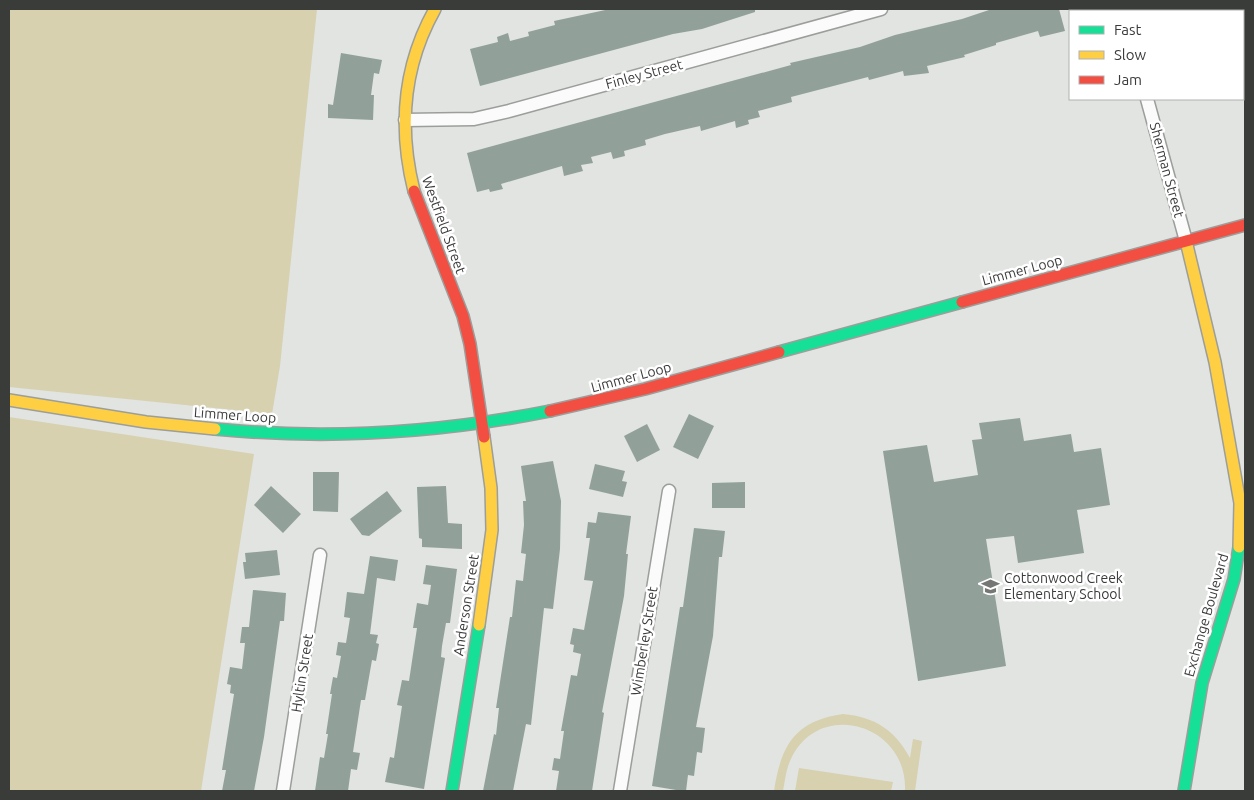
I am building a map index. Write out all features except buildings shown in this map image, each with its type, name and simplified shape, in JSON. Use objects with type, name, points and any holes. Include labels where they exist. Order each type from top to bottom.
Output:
[{"type":"street","name":"Westfield Street","points":[[435,9],[427,21],[411,63],[405,92],[405,120],[410,179],[463,316],[470,344],[481,423]]},
{"type":"street","name":"Finley Street","points":[[405,120],[474,119],[509,111],[881,9]]},
{"type":"street","name":"Sherman Street","points":[[1147,100],[1186,241]]},
{"type":"street","name":"Limmer Loop","points":[[9,400],[191,427],[260,432],[365,434],[418,431],[481,423],[566,409],[636,391],[1245,225]]},
{"type":"street","name":"Exchange Boulevard","points":[[1184,791],[1202,683],[1234,579],[1240,543],[1240,503],[1216,362],[1186,241]]},
{"type":"street","name":"Anderson Street","points":[[452,791],[492,530],[491,488],[481,423]]},
{"type":"street","name":"Wimberley Street","points":[[620,791],[669,491]]},
{"type":"street","name":"Hyltin Street","points":[[283,791],[320,554]]},
{"type":"shaded area","points":[[9,9],[317,9],[280,366],[272,414],[9,387]]},
{"type":"shaded area","points":[[9,417],[254,454],[201,791],[9,791]]},
{"type":"shaded area","points":[[843,714],[865,718],[883,727],[898,740],[910,758],[913,739],[922,741],[915,791],[905,791],[902,768],[892,749],[877,735],[859,727],[839,725],[820,730],[803,741],[790,761],[783,791],[774,791],[781,761],[793,738],[801,730],[813,723],[826,717]]},
{"type":"shaded area","points":[[799,768],[893,782],[891,791],[795,791]]},
{"type":"traffic: fast","points":[[779,352],[962,302]]},
{"type":"traffic: fast","points":[[215,429],[299,434],[383,432],[467,425],[550,411]]},
{"type":"traffic: fast","points":[[1184,791],[1202,683],[1234,579],[1239,547]]},
{"type":"traffic: fast","points":[[452,791],[479,625]]},
{"type":"traffic: slow","points":[[414,191],[406,144],[406,97],[416,52],[435,9]]},
{"type":"traffic: slow","points":[[1186,241],[1215,362],[1240,503],[1239,547]]},
{"type":"traffic: slow","points":[[9,400],[146,422],[215,429]]},
{"type":"traffic: slow","points":[[479,625],[492,530],[491,488],[484,437]]},
{"type":"traffic: jam","points":[[414,191],[463,316],[470,344],[484,437]]},
{"type":"traffic: jam","points":[[962,302],[1245,225]]},
{"type":"traffic: jam","points":[[550,411],[645,389],[779,352]]},
{"type":"place","name":"Cottonwood Creek Elementary School","points":[[990,586]]}]
